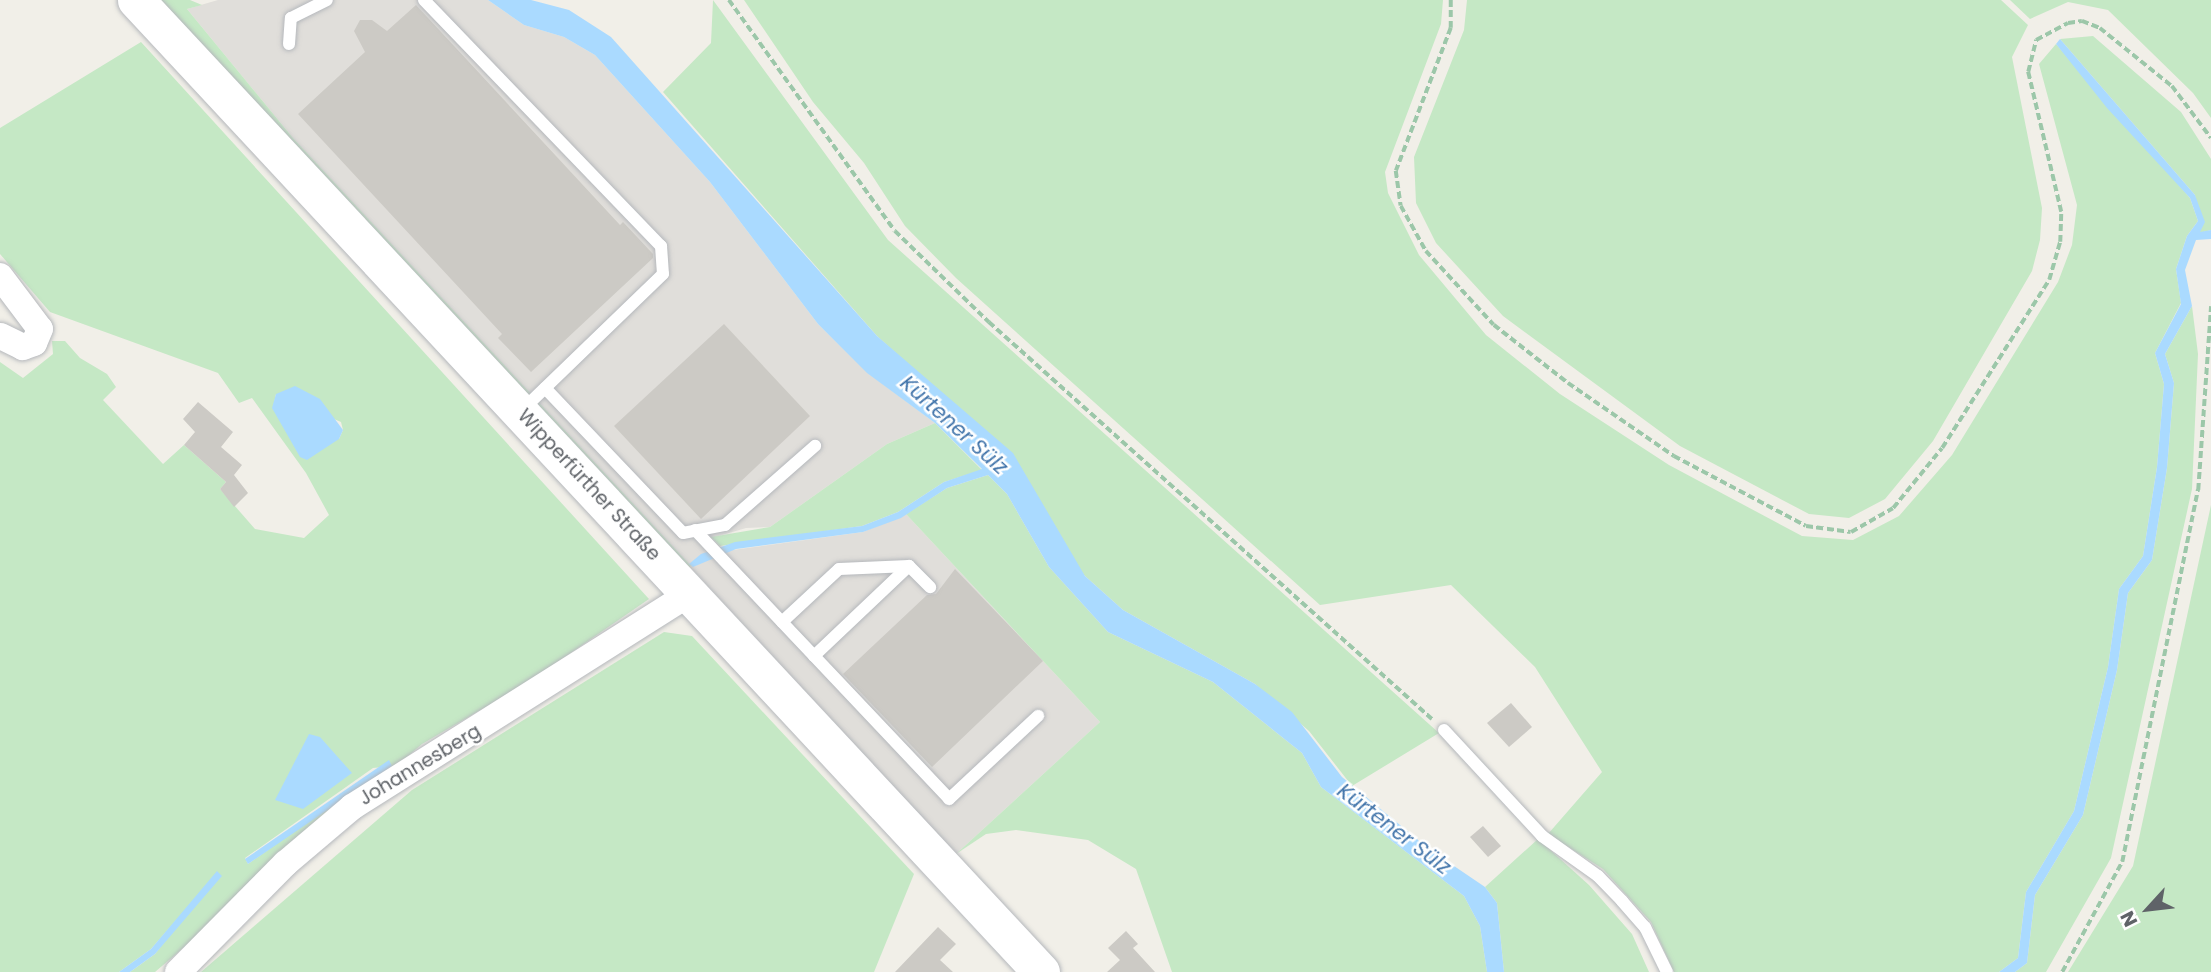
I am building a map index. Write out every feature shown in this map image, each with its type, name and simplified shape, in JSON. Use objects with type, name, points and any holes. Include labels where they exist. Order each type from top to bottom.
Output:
[{"type":"main road","name":"Wipperfürther Straße","points":[[136,0],[533,400],[690,593],[1041,972]]},
{"type":"street","points":[[0,276],[40,329],[34,343],[23,347],[0,336]]},
{"type":"street","name":"Johannesberg","points":[[177,972],[286,863],[352,807],[690,593]]},
{"type":"lane","points":[[289,44],[291,18],[327,0]]},
{"type":"lane","points":[[424,0],[661,246],[663,274],[533,400],[683,533],[725,525],[815,446]]},
{"type":"lane","points":[[695,530],[949,799],[1038,716]]},
{"type":"lane","points":[[782,622],[839,569],[909,566],[930,587]]},
{"type":"lane","points":[[814,656],[909,566]]},
{"type":"lane","points":[[1444,730],[1542,836],[1598,876],[1622,901],[1645,927],[1667,972]]},
{"type":"path","points":[[729,0],[895,231],[989,322],[1444,730]]},
{"type":"path","points":[[1451,0],[1451,28],[1396,170],[1401,206],[1426,251],[1494,325],[1568,383],[1674,456],[1806,526],[1851,532],[1893,508],[1942,448],[2049,280],[2060,242],[2061,212],[2028,72],[2036,40],[2068,23],[2082,21],[2100,28],[2172,86],[2211,138]]},
{"type":"path","points":[[2062,972],[2122,862],[2198,490],[2211,306]]},
{"type":"shaded area","points":[[218,0],[488,0],[524,25],[564,37],[595,55],[710,182],[818,324],[868,373],[935,423],[887,444],[770,527],[746,528],[712,538],[725,551],[863,532],[906,514],[1100,722],[956,854],[293,138],[187,9]]},
{"type":"green space","points":[[155,0],[190,0],[202,5],[187,9],[293,138],[691,566],[684,572]]},
{"type":"green space","points":[[713,0],[888,240],[1439,733],[1352,786],[1309,731],[1255,684],[1123,610],[1085,576],[937,390],[877,336],[663,92],[711,43]]},
{"type":"green space","points":[[744,0],[1443,0],[1441,24],[1385,172],[1388,193],[1419,255],[1486,335],[1560,394],[1669,465],[1802,536],[1853,540],[1899,516],[1952,455],[2058,282],[2072,245],[2077,205],[2039,64],[2056,44],[2190,198],[2198,221],[2187,236],[2176,269],[2181,303],[2155,353],[2164,384],[2157,467],[2143,556],[2119,589],[2108,667],[2074,811],[2026,892],[2018,958],[1999,972],[1674,972],[1651,922],[1603,869],[1548,834],[1602,772],[1535,667],[1451,585],[1320,605],[956,278],[905,226],[864,163],[813,102]]},
{"type":"green space","points":[[1467,0],[2001,0],[2028,25],[2012,57],[2042,208],[2040,240],[2032,271],[1933,441],[1885,499],[1849,518],[1809,514],[1680,446],[1503,316],[1436,243],[1416,203],[1414,157],[1464,30]]},
{"type":"green space","points":[[2010,0],[2211,0],[2211,118],[2193,93],[2108,10],[2068,2],[2030,19]]},
{"type":"green space","points":[[2093,36],[2181,112],[2211,159],[2211,230],[2200,233],[2195,195],[2060,39]]},
{"type":"green space","points":[[141,42],[649,599],[530,681],[422,744],[155,972],[130,972],[155,954],[218,872],[151,949],[119,972],[0,972],[0,362],[23,378],[53,354],[52,341],[65,341],[80,358],[107,374],[116,387],[103,400],[163,464],[184,445],[226,482],[220,489],[255,529],[304,538],[329,515],[306,473],[252,398],[239,403],[218,373],[50,312],[0,254],[0,128]],"holes":[[[276,394],[341,422],[343,430],[339,439],[273,408]],[[392,766],[373,776],[248,864],[245,858],[373,768]]]},
{"type":"green space","points":[[2192,306],[2198,354],[2192,489],[2111,858],[2046,972],[2015,972],[2027,963],[2035,895],[2083,815],[2117,670],[2128,593],[2152,560],[2167,468],[2174,383],[2165,354]]},
{"type":"green space","points":[[935,423],[982,470],[944,482],[898,512],[862,526],[720,546],[711,537],[770,527],[887,444]]},
{"type":"green space","points":[[988,475],[1007,494],[1049,567],[1108,632],[1213,682],[1302,753],[1321,787],[1464,896],[1480,926],[1487,972],[1172,972],[1136,869],[1088,840],[1016,830],[986,834],[956,854],[1100,722],[906,514],[947,488]]},
{"type":"green space","points":[[2211,505],[2211,972],[2068,972],[2133,866]]},
{"type":"green space","points":[[664,632],[692,636],[914,874],[874,972],[201,972],[412,790]]},
{"type":"green space","points":[[1538,839],[1589,885],[1632,934],[1649,972],[1504,972],[1497,903],[1485,887]]},
{"type":"water","name":"Kürtener Sülz","points":[[488,0],[531,0],[569,10],[611,37],[877,336],[1013,453],[1085,576],[1123,610],[1255,684],[1292,712],[1342,777],[1429,849],[1485,887],[1497,903],[1504,972],[1487,972],[1480,926],[1464,896],[1321,787],[1302,753],[1213,682],[1108,632],[1049,567],[1007,494],[988,475],[947,488],[901,518],[863,532],[736,549],[693,567],[689,564],[701,554],[735,542],[862,526],[898,512],[944,482],[982,469],[935,423],[867,373],[818,324],[710,182],[595,55],[564,37],[524,25]]},
{"type":"water","points":[[2060,39],[2195,195],[2205,222],[2200,232],[2211,230],[2211,239],[2196,240],[2185,270],[2192,306],[2165,354],[2174,383],[2167,468],[2152,560],[2128,593],[2117,670],[2083,815],[2035,895],[2027,963],[2015,972],[1999,972],[2018,958],[2026,892],[2074,811],[2108,667],[2119,589],[2143,556],[2157,467],[2164,384],[2155,353],[2181,304],[2176,269],[2187,236],[2198,221],[2190,198],[2107,108],[2056,44]]},
{"type":"water","points":[[295,386],[320,399],[343,430],[339,439],[307,460],[300,457],[272,408],[276,394]]},
{"type":"water","points":[[309,734],[320,737],[352,773],[303,809],[275,800]]},
{"type":"water","points":[[389,760],[392,766],[248,864],[245,859]]},
{"type":"water","points":[[217,871],[222,876],[155,954],[130,972],[119,972],[151,949]]},
{"type":"building","points":[[416,5],[620,225],[623,222],[653,254],[653,258],[531,372],[498,338],[502,334],[298,114],[365,52],[354,31],[360,20],[372,20],[387,31]]},
{"type":"building","points":[[724,324],[810,416],[701,519],[614,426]]},
{"type":"building","points":[[198,402],[233,432],[221,447],[242,465],[234,475],[248,493],[234,507],[220,489],[226,482],[184,445],[195,432],[183,419]]},
{"type":"building","points":[[955,569],[1043,661],[932,767],[843,674],[927,595],[936,594]]},
{"type":"building","points":[[1511,703],[1532,727],[1509,747],[1487,723]]},
{"type":"building","points":[[1483,826],[1501,846],[1488,857],[1470,837]]},
{"type":"building","points":[[938,927],[956,944],[940,960],[953,972],[895,972]]},
{"type":"building","points":[[1126,931],[1138,944],[1133,948],[1155,972],[1107,972],[1120,960],[1108,948]]}]
